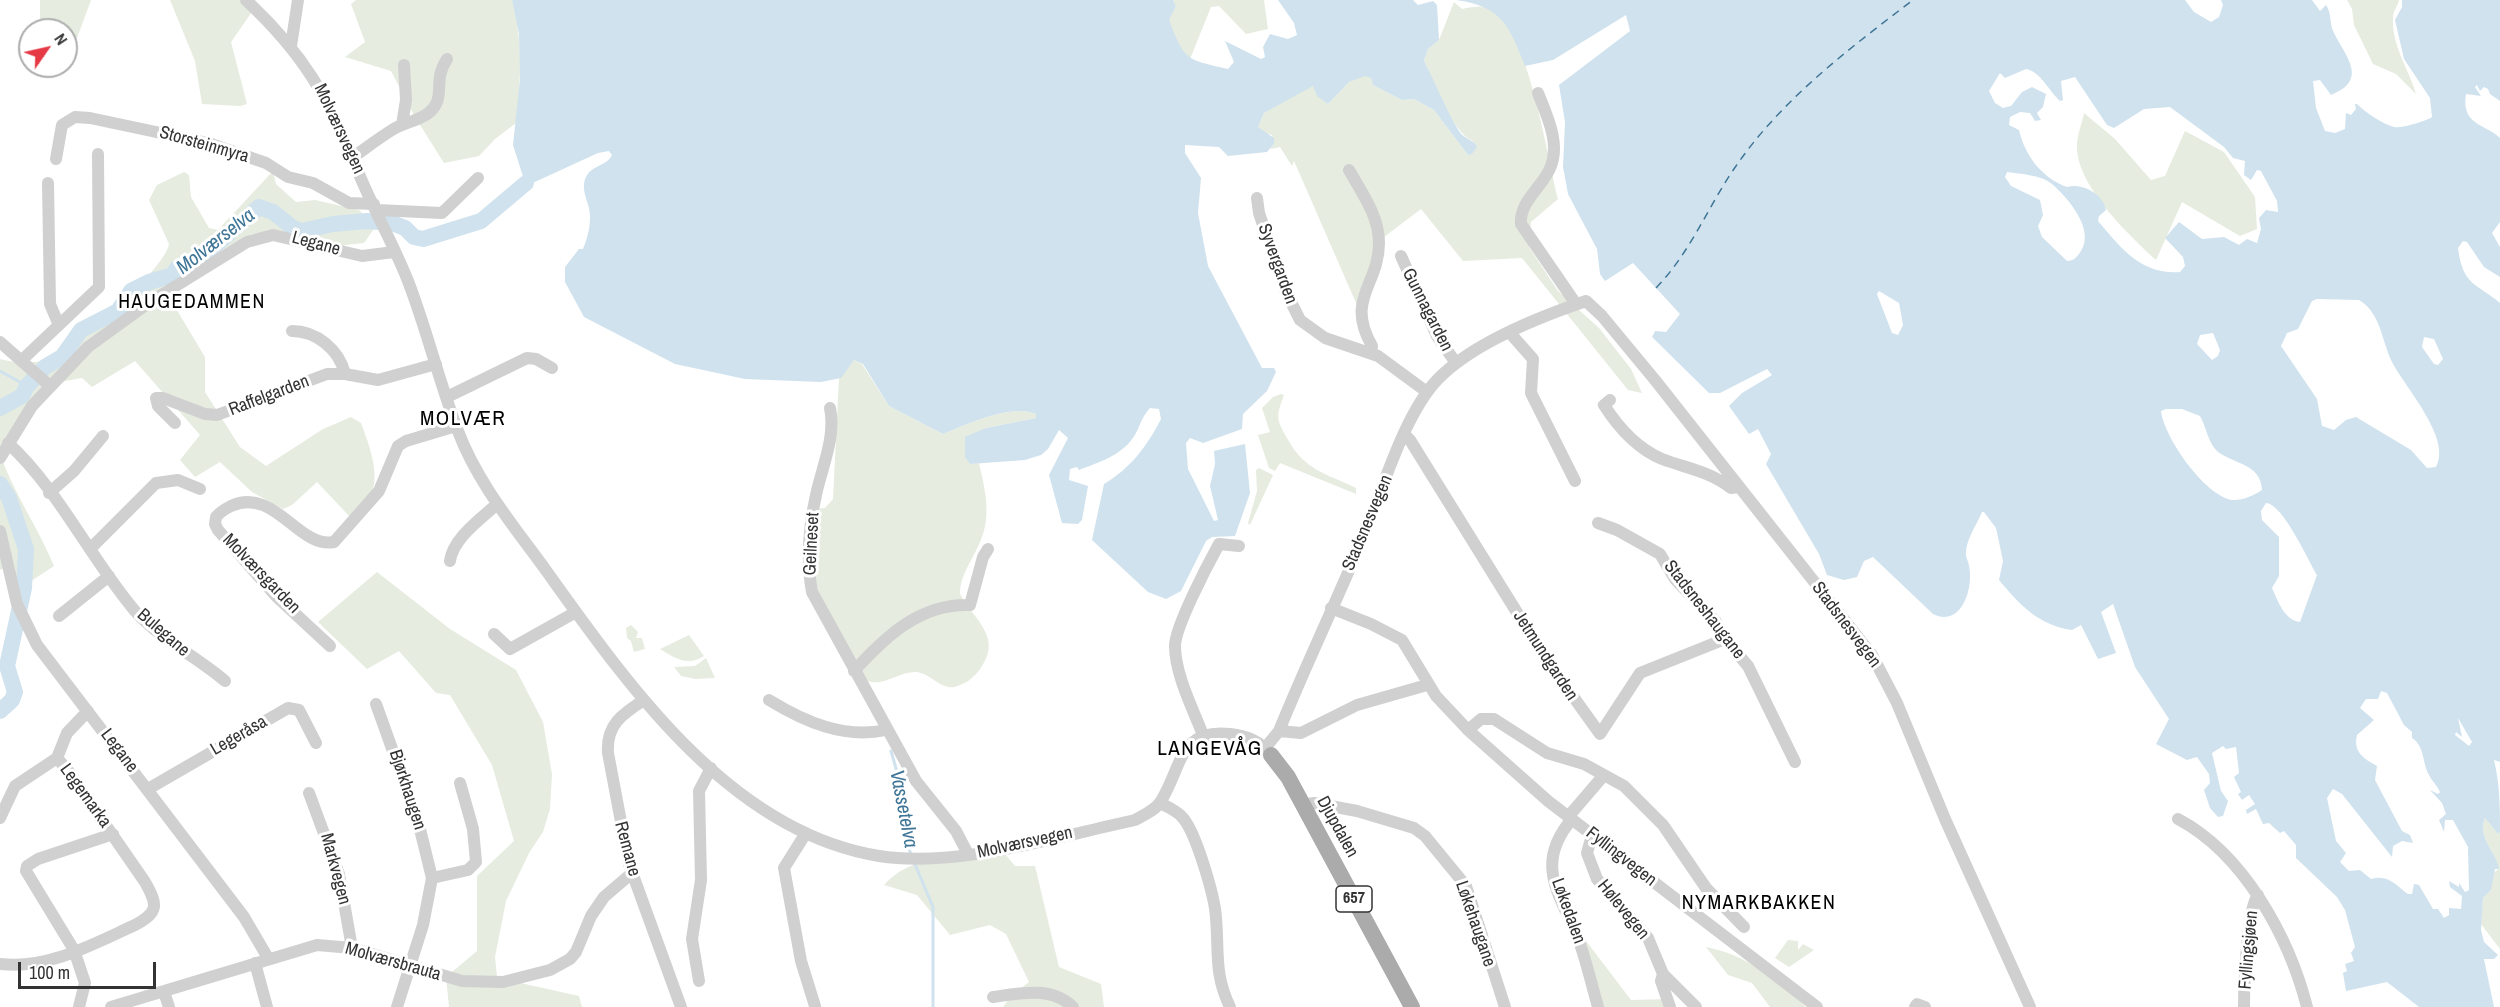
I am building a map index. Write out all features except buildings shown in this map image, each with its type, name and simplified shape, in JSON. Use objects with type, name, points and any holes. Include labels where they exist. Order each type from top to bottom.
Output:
[{"type":"main road","name":"Djupdalen","points":[[1268,751],[1275,766],[1299,799],[1412,1007]]},
{"type":"street","name":"Molværsvegen","points":[[246,0],[291,46],[320,86],[408,280],[456,426],[469,455],[497,504],[620,673],[711,768],[762,809],[806,833],[852,849],[905,858],[938,858],[968,854],[1135,820],[1160,803]]},
{"type":"street","points":[[291,46],[298,0]]},
{"type":"street","points":[[353,157],[402,124],[418,120],[435,106],[438,102],[439,73],[447,59]]},
{"type":"street","points":[[402,124],[406,100],[404,65]]},
{"type":"street","points":[[1538,93],[1552,129],[1553,158],[1546,178],[1522,211],[1521,224],[1576,304]]},
{"type":"street","name":"Storsteinmyra","points":[[56,159],[62,125],[75,117],[90,118],[208,143],[266,163],[288,177],[313,183],[349,203],[379,214]]},
{"type":"street","points":[[22,360],[58,323],[95,294],[99,287],[98,154]]},
{"type":"street","points":[[1349,170],[1374,216],[1379,240],[1377,259],[1364,291],[1361,315],[1363,330],[1372,346],[1371,353]]},
{"type":"street","points":[[379,214],[395,208],[432,214],[442,213],[478,178]]},
{"type":"street","points":[[48,183],[50,304],[58,323]]},
{"type":"street","name":"Syvergarden","points":[[1257,198],[1259,213],[1294,311],[1311,330],[1324,338],[1371,353],[1427,392]]},
{"type":"street","name":"Legane","points":[[0,458],[32,406],[104,335],[150,302],[257,238],[285,236],[362,256],[394,252]]},
{"type":"street","name":"Gunnagarden","points":[[1401,256],[1437,336],[1456,363]]},
{"type":"street","name":"Stadsnesvegen","points":[[1268,751],[1279,731],[1405,435],[1427,392],[1456,363],[1474,350],[1586,301],[1602,316],[1860,638],[1883,675],[2030,1007]]},
{"type":"street","points":[[292,331],[303,331],[319,338],[337,356],[345,374]]},
{"type":"street","points":[[1510,333],[1533,359],[1531,393],[1575,481]]},
{"type":"street","points":[[0,342],[50,386]]},
{"type":"street","points":[[447,397],[527,358],[536,359],[552,368]]},
{"type":"street","name":"Raffelgarden","points":[[175,423],[155,402],[156,398],[163,398],[206,414],[218,415],[306,381],[334,373],[378,380],[436,364]]},
{"type":"street","points":[[1610,400],[1604,405],[1625,435],[1660,458],[1706,472],[1731,488],[1739,486]]},
{"type":"street","name":"Geilneset","points":[[830,408],[830,437],[811,519],[809,578],[813,596],[886,730],[923,792],[956,831],[968,854]]},
{"type":"street","name":"Molværsgarden","points":[[330,646],[276,596],[218,530],[215,524],[216,517],[238,504],[256,502],[319,540],[334,542],[379,490],[398,446],[406,441],[456,426]]},
{"type":"street","name":"Jetmundgarden","points":[[1405,435],[1544,656],[1600,734],[1640,673],[1725,639]]},
{"type":"street","points":[[49,493],[74,471],[103,436]]},
{"type":"street","name":"Bulegane","points":[[8,443],[49,493],[109,576],[152,628],[225,681]]},
{"type":"street","points":[[90,549],[156,483],[178,480],[200,489]]},
{"type":"street","points":[[450,561],[451,553],[465,535],[497,504]]},
{"type":"street","name":"Stadsneshaugane","points":[[1598,523],[1617,530],[1660,554],[1675,579],[1716,622],[1725,639],[1748,666],[1795,762]]},
{"type":"street","name":"Legane","points":[[0,531],[4,568],[25,624],[44,654],[244,917],[268,958]]},
{"type":"street","points":[[1203,735],[1182,676],[1175,643],[1179,627],[1219,544],[1239,546]]},
{"type":"street","points":[[854,671],[881,641],[909,621],[939,609],[970,605],[983,557],[988,549]]},
{"type":"street","points":[[59,616],[109,576]]},
{"type":"street","name":"Fyllingvegen","points":[[1332,608],[1402,640],[1410,650],[1427,685],[1468,730],[1570,818],[1817,1007]]},
{"type":"street","points":[[494,634],[510,649],[576,612]]},
{"type":"street","points":[[1279,731],[1301,733],[1357,705],[1427,685]]},
{"type":"street","name":"Remane","points":[[644,700],[618,718],[610,728],[607,743],[620,826],[632,873],[681,1007]]},
{"type":"street","points":[[769,700],[799,717],[854,734],[886,730]]},
{"type":"street","name":"Bjørkhaugen","points":[[376,704],[418,821],[432,878],[429,902],[397,1007]]},
{"type":"street","name":"Legeråsa","points":[[147,789],[288,708],[299,710],[316,743]]},
{"type":"street","name":"Legemarka","points":[[0,818],[10,793],[20,781],[57,758],[67,733],[88,711]]},
{"type":"street","points":[[1468,730],[1481,719],[1494,719],[1547,753],[1584,764],[1624,786],[1663,825],[1706,888],[1744,927]]},
{"type":"street","points":[[1230,1007],[1217,971],[1215,908],[1196,847],[1185,819],[1160,803],[1185,750],[1203,735],[1210,732],[1239,735],[1253,739],[1268,751]]},
{"type":"street","name":"Legemarka","points":[[0,964],[36,964],[135,925],[146,919],[154,910],[152,894],[113,834],[57,758]]},
{"type":"street","points":[[699,981],[692,939],[701,880],[699,791],[711,768]]},
{"type":"street","name":"Fyllingvegen","points":[[1570,818],[1604,775]]},
{"type":"street","points":[[432,878],[468,870],[476,862],[473,829],[460,783]]},
{"type":"street","name":"Markvegen","points":[[309,793],[339,874],[352,948]]},
{"type":"street","name":"Løkehaugane","points":[[1299,799],[1358,811],[1414,828],[1425,836],[1466,886],[1505,1007]]},
{"type":"street","name":"Løkedalen","points":[[1570,818],[1553,848],[1554,881],[1581,946],[1598,1007]]},
{"type":"street","name":"Fyllingsjøen","points":[[2178,819],[2194,829],[2228,860],[2258,895],[2289,951],[2307,1007]]},
{"type":"street","points":[[806,833],[784,868],[801,961],[815,1006]]},
{"type":"street","name":"Legemarka","points":[[79,1007],[85,983],[74,950],[26,872],[27,866],[38,859],[113,834]]},
{"type":"street","name":"Hølevegen","points":[[1592,835],[1588,842],[1587,853],[1593,872],[1648,938],[1663,974],[1696,1007]]},
{"type":"street","name":"Molværsbrauta","points":[[111,1007],[317,945],[352,948],[462,981],[490,984],[559,967],[576,952],[591,916],[604,897],[632,873]]},
{"type":"street","name":"Fyllingsjøen","points":[[2244,1007],[2250,919],[2253,904],[2258,895]]},
{"type":"street","points":[[255,963],[267,1007]]},
{"type":"street","points":[[1663,974],[1661,981],[1670,1007]]},
{"type":"street","points":[[164,992],[169,1007]]},
{"type":"street","points":[[993,997],[1026,992],[1046,993],[1058,996],[1073,1007]]},
{"type":"street","points":[[1915,1007],[1917,1004],[1925,1007]]},
{"type":"shaded area","points":[[40,0],[91,0],[78,35],[78,18],[40,18]]},
{"type":"shaded area","points":[[170,0],[248,0],[254,9],[231,42],[247,104],[240,106],[202,104],[195,61]]},
{"type":"shaded area","points":[[356,0],[512,0],[518,30],[520,62],[516,123],[495,139],[479,156],[444,163],[415,117],[391,71],[345,57],[365,42],[351,4]]},
{"type":"shaded area","points":[[1173,0],[1264,0],[1268,29],[1246,34],[1219,6],[1211,7],[1190,59],[1181,51],[1168,20],[1176,6]]},
{"type":"shaded area","points":[[2347,0],[2399,0],[2393,15],[2393,27],[2401,57],[2416,94],[2396,74],[2373,64],[2354,25],[2352,9]]},
{"type":"shaded area","points":[[1454,2],[1462,9],[1482,7],[1494,11],[1506,24],[1517,44],[1535,98],[1558,199],[1531,222],[1529,247],[1558,291],[1599,328],[1631,369],[1642,393],[1628,390],[1522,258],[1463,261],[1421,209],[1380,240],[1360,312],[1294,161],[1292,166],[1280,147],[1270,149],[1274,144],[1272,135],[1262,132],[1258,127],[1264,113],[1307,87],[1313,86],[1328,104],[1349,82],[1365,75],[1371,78],[1373,85],[1402,100],[1414,99],[1434,110],[1468,155],[1473,141],[1465,136],[1451,118],[1424,61],[1428,49],[1439,40]]},
{"type":"shaded area","points":[[2084,113],[2115,139],[2151,180],[2165,176],[2185,131],[2224,152],[2255,197],[2257,229],[2240,236],[2182,202],[2156,260],[2107,210],[2086,179],[2077,149]]},
{"type":"shaded area","points":[[273,171],[276,184],[296,202],[315,200],[359,210],[376,226],[364,243],[326,247],[285,232],[252,234],[163,287],[205,357],[205,392],[240,447],[266,466],[323,429],[351,417],[361,423],[373,460],[375,479],[370,496],[351,518],[317,482],[292,505],[283,509],[252,492],[220,462],[195,477],[180,460],[200,435],[135,361],[92,387],[82,378],[49,384],[0,448],[0,359],[38,362],[50,359],[98,325],[136,289],[164,256],[169,244],[149,200],[157,185],[184,172],[189,175],[191,197],[209,228],[218,230]]},
{"type":"shaded area","points":[[854,360],[862,364],[889,406],[943,434],[1002,413],[1026,411],[1036,414],[1036,418],[986,428],[970,464],[979,463],[987,512],[984,532],[964,574],[960,594],[985,630],[989,648],[978,672],[969,681],[958,686],[944,686],[916,672],[886,681],[868,681],[819,612],[808,537],[807,510],[825,508],[833,499],[839,378]]},
{"type":"shaded area","points":[[1284,395],[1279,422],[1294,449],[1308,464],[1356,488],[1356,494],[1280,463],[1275,471],[1269,468],[1258,435],[1270,432],[1262,408],[1273,397]]},
{"type":"shaded area","points":[[0,454],[54,566],[16,591],[8,566],[0,570]]},
{"type":"shaded area","points":[[1259,468],[1273,475],[1250,525],[1248,523],[1257,491],[1256,470]]},
{"type":"shaded area","points":[[377,572],[450,629],[516,670],[543,722],[552,774],[550,809],[543,832],[529,853],[506,901],[495,957],[497,977],[579,996],[582,1007],[449,1007],[446,977],[477,951],[477,876],[514,841],[492,765],[450,695],[436,693],[399,651],[367,669],[318,622]]},
{"type":"shaded area","points":[[631,625],[638,632],[636,638],[642,638],[645,649],[634,652],[631,641],[627,638],[626,628]]},
{"type":"shaded area","points":[[689,635],[704,656],[687,661],[660,649]]},
{"type":"shaded area","points":[[706,658],[715,678],[695,679],[681,676],[674,667],[695,666]]},
{"type":"shaded area","points":[[2485,818],[2498,834],[2500,832],[2500,949],[2481,924],[2483,898],[2491,890],[2492,875],[2498,869],[2483,832]]},
{"type":"shaded area","points":[[1000,848],[1015,866],[1035,866],[1059,967],[1101,984],[1104,1007],[1003,1007],[1011,996],[1029,982],[1006,934],[990,925],[950,935],[917,895],[884,885],[895,875],[922,861]]},
{"type":"shaded area","points":[[1580,933],[1631,1000],[1670,999],[1672,1007],[1598,1007]]},
{"type":"shaded area","points":[[1788,940],[1798,941],[1798,950],[1803,944],[1814,950],[1789,967],[1775,958]]},
{"type":"shaded area","points":[[1706,947],[1748,962],[1806,1007],[1770,1007],[1752,983],[1728,975]]},
{"type":"water","points":[[512,0],[1173,0],[1176,6],[1169,20],[1183,51],[1195,60],[1228,69],[1234,62],[1225,41],[1261,59],[1265,57],[1263,47],[1270,34],[1288,39],[1297,35],[1294,23],[1278,0],[1413,0],[1418,5],[1433,1],[1437,5],[1439,40],[1428,49],[1424,61],[1459,131],[1477,147],[1472,154],[1468,155],[1434,110],[1414,99],[1402,100],[1373,85],[1371,78],[1365,76],[1349,82],[1328,104],[1317,96],[1313,86],[1264,113],[1258,127],[1274,138],[1274,144],[1267,152],[1228,156],[1219,147],[1185,145],[1185,153],[1201,178],[1198,213],[1208,266],[1262,368],[1274,368],[1276,372],[1267,391],[1243,414],[1242,429],[1203,443],[1190,438],[1186,443],[1188,469],[1214,521],[1218,520],[1210,486],[1215,464],[1214,451],[1245,444],[1250,493],[1235,536],[1212,537],[1206,541],[1181,591],[1166,599],[1148,592],[1092,540],[1104,484],[1130,464],[1144,447],[1161,419],[1159,409],[1150,408],[1133,438],[1121,451],[1079,470],[1077,467],[1070,469],[1069,480],[1088,486],[1082,520],[1078,524],[1062,523],[1049,475],[1068,438],[1059,430],[1048,449],[1041,455],[1025,460],[970,464],[965,457],[965,437],[986,428],[1036,418],[1036,414],[1026,411],[1002,413],[943,434],[889,406],[863,364],[854,360],[841,378],[821,382],[745,379],[675,364],[584,317],[565,282],[565,267],[579,249],[583,249],[588,234],[590,218],[584,190],[586,178],[593,169],[606,162],[612,155],[609,151],[598,153],[526,186],[513,145],[520,79],[519,34]]},
{"type":"water","points":[[1456,0],[2185,0],[2194,12],[2211,22],[2219,17],[2223,5],[2221,0],[2312,0],[2320,11],[2326,5],[2328,8],[2332,30],[2351,67],[2352,75],[2349,82],[2343,89],[2331,95],[2320,80],[2313,81],[2316,108],[2325,131],[2335,133],[2345,129],[2346,113],[2351,115],[2356,109],[2355,104],[2380,121],[2394,127],[2425,121],[2432,117],[2430,98],[2404,59],[2395,20],[2402,7],[2402,0],[2500,0],[2500,101],[2484,87],[2480,91],[2477,85],[2475,87],[2481,96],[2466,94],[2465,104],[2470,118],[2500,138],[2500,222],[2492,233],[2500,247],[2500,277],[2484,267],[2467,242],[2463,241],[2458,248],[2467,277],[2500,303],[2500,762],[2494,760],[2499,787],[2500,832],[2498,834],[2485,818],[2483,825],[2485,838],[2499,869],[2495,869],[2491,890],[2483,898],[2481,930],[2484,942],[2498,955],[2494,959],[2484,959],[2494,1007],[2419,1007],[2387,982],[2346,991],[2343,973],[2347,971],[2345,964],[2354,961],[2351,953],[2355,947],[2345,910],[2337,897],[2296,858],[2296,845],[2284,831],[2280,833],[2269,823],[2263,824],[2256,809],[2247,814],[2246,810],[2255,804],[2249,795],[2242,800],[2238,794],[2241,792],[2234,777],[2239,773],[2236,747],[2226,749],[2223,746],[2212,753],[2221,791],[2228,801],[2223,816],[2218,817],[2210,808],[2204,790],[2210,783],[2209,774],[2197,757],[2187,760],[2156,744],[2169,719],[2135,667],[2113,604],[2101,612],[2116,653],[2098,659],[2081,625],[2072,630],[2039,619],[2014,598],[1999,580],[2003,561],[1996,528],[1984,512],[1966,547],[1970,575],[1967,595],[1958,611],[1951,616],[1943,617],[1933,614],[1873,557],[1864,561],[1857,577],[1844,580],[1827,575],[1819,554],[1766,464],[1771,454],[1758,429],[1749,434],[1729,406],[1742,393],[1772,375],[1767,369],[1720,393],[1709,393],[1652,337],[1655,331],[1666,332],[1680,314],[1633,263],[1605,281],[1600,274],[1597,249],[1568,194],[1563,167],[1565,122],[1559,85],[1630,31],[1626,15],[1553,60],[1525,66],[1502,20],[1484,7]],"holes":[[[2026,69],[2031,71],[2060,101],[2063,100],[2061,81],[2075,77],[2107,125],[2114,128],[2144,109],[2170,107],[2224,147],[2233,158],[2245,161],[2244,175],[2251,180],[2257,170],[2261,171],[2277,201],[2278,212],[2266,210],[2259,218],[2261,229],[2257,243],[2247,239],[2239,245],[2224,237],[2202,239],[2179,222],[2165,238],[2183,257],[2185,266],[2180,272],[2166,272],[2143,264],[2124,250],[2098,221],[2099,216],[2106,210],[2096,194],[2085,188],[2067,187],[2058,183],[2042,172],[2030,157],[2019,130],[2009,125],[2010,117],[2020,112],[2030,113],[2035,121],[2041,120],[2037,113],[2043,107],[2046,94],[2032,87],[2022,92],[2011,106],[2003,108],[1995,103],[1989,91],[2000,73],[2005,78]],[[2007,172],[2031,175],[2048,181],[2065,197],[2078,214],[2085,233],[2081,251],[2075,258],[2067,261],[2042,237],[2038,226],[2043,215],[2040,200],[2011,186],[2005,177]],[[1879,291],[1899,303],[1903,325],[1898,335],[1892,333],[1877,294]],[[2317,299],[2359,300],[2366,305],[2380,327],[2391,360],[2432,427],[2438,441],[2439,455],[2436,467],[2427,468],[2411,450],[2356,417],[2346,420],[2334,430],[2322,426],[2317,399],[2281,346],[2287,333],[2298,329],[2312,301]],[[2213,333],[2220,350],[2218,356],[2212,360],[2197,344],[2200,335]],[[2424,337],[2434,339],[2443,359],[2438,365],[2434,364],[2422,347]],[[2166,409],[2182,409],[2200,416],[2214,448],[2257,474],[2262,490],[2240,500],[2221,496],[2210,488],[2187,463],[2169,435],[2161,411]],[[2266,503],[2273,506],[2287,522],[2317,575],[2300,622],[2286,614],[2272,588],[2279,576],[2279,537],[2262,520],[2261,511]],[[2381,691],[2387,693],[2404,725],[2412,732],[2412,738],[2419,745],[2430,777],[2440,792],[2438,794],[2430,790],[2442,803],[2446,814],[2439,820],[2444,832],[2445,820],[2453,820],[2468,847],[2469,890],[2465,892],[2459,883],[2459,887],[2449,881],[2450,887],[2462,896],[2461,909],[2449,908],[2449,915],[2444,918],[2438,909],[2433,909],[2419,885],[2414,884],[2412,894],[2408,894],[2387,879],[2371,879],[2360,870],[2349,871],[2340,862],[2346,853],[2336,841],[2327,798],[2333,789],[2342,794],[2392,857],[2393,846],[2402,841],[2413,843],[2410,835],[2402,831],[2375,780],[2377,766],[2363,757],[2356,746],[2357,735],[2374,720],[2360,708],[2366,699],[2378,699]],[[2458,718],[2472,742],[2469,746],[2455,735],[2456,732],[2462,737]]]},
{"type":"waterway","name":"Molværselva","points":[[0,408],[22,396],[27,386],[45,367],[62,357],[81,330],[118,311],[131,291],[149,282],[173,275],[177,268],[210,250],[259,207],[273,212],[293,228],[302,231],[333,224],[367,221],[392,223],[405,228],[414,237],[423,239],[481,221],[526,183]]},
{"type":"waterway","points":[[0,371],[27,386]]},
{"type":"waterway","name":"Molværselva","points":[[0,484],[9,498],[26,549],[24,588],[7,666],[15,692],[12,700],[0,711]]},
{"type":"waterway","name":"Vassetelva","points":[[891,751],[907,807],[907,845],[912,856]]},
{"type":"waterway","name":"Vassetelva","points":[[914,862],[933,907],[933,1007]]},
{"type":"ferry route","points":[[1656,288],[1689,244],[1736,166],[1774,119],[1841,56],[1913,0]]},
{"type":"district","name":"HAUGEDAMMEN","points":[[192,303]]},
{"type":"district","name":"MOLVÆR","points":[[463,419]]},
{"type":"district","name":"LANGEVÅG","points":[[1210,749]]},
{"type":"district","name":"NYMARKBAKKEN","points":[[1759,904]]}]
